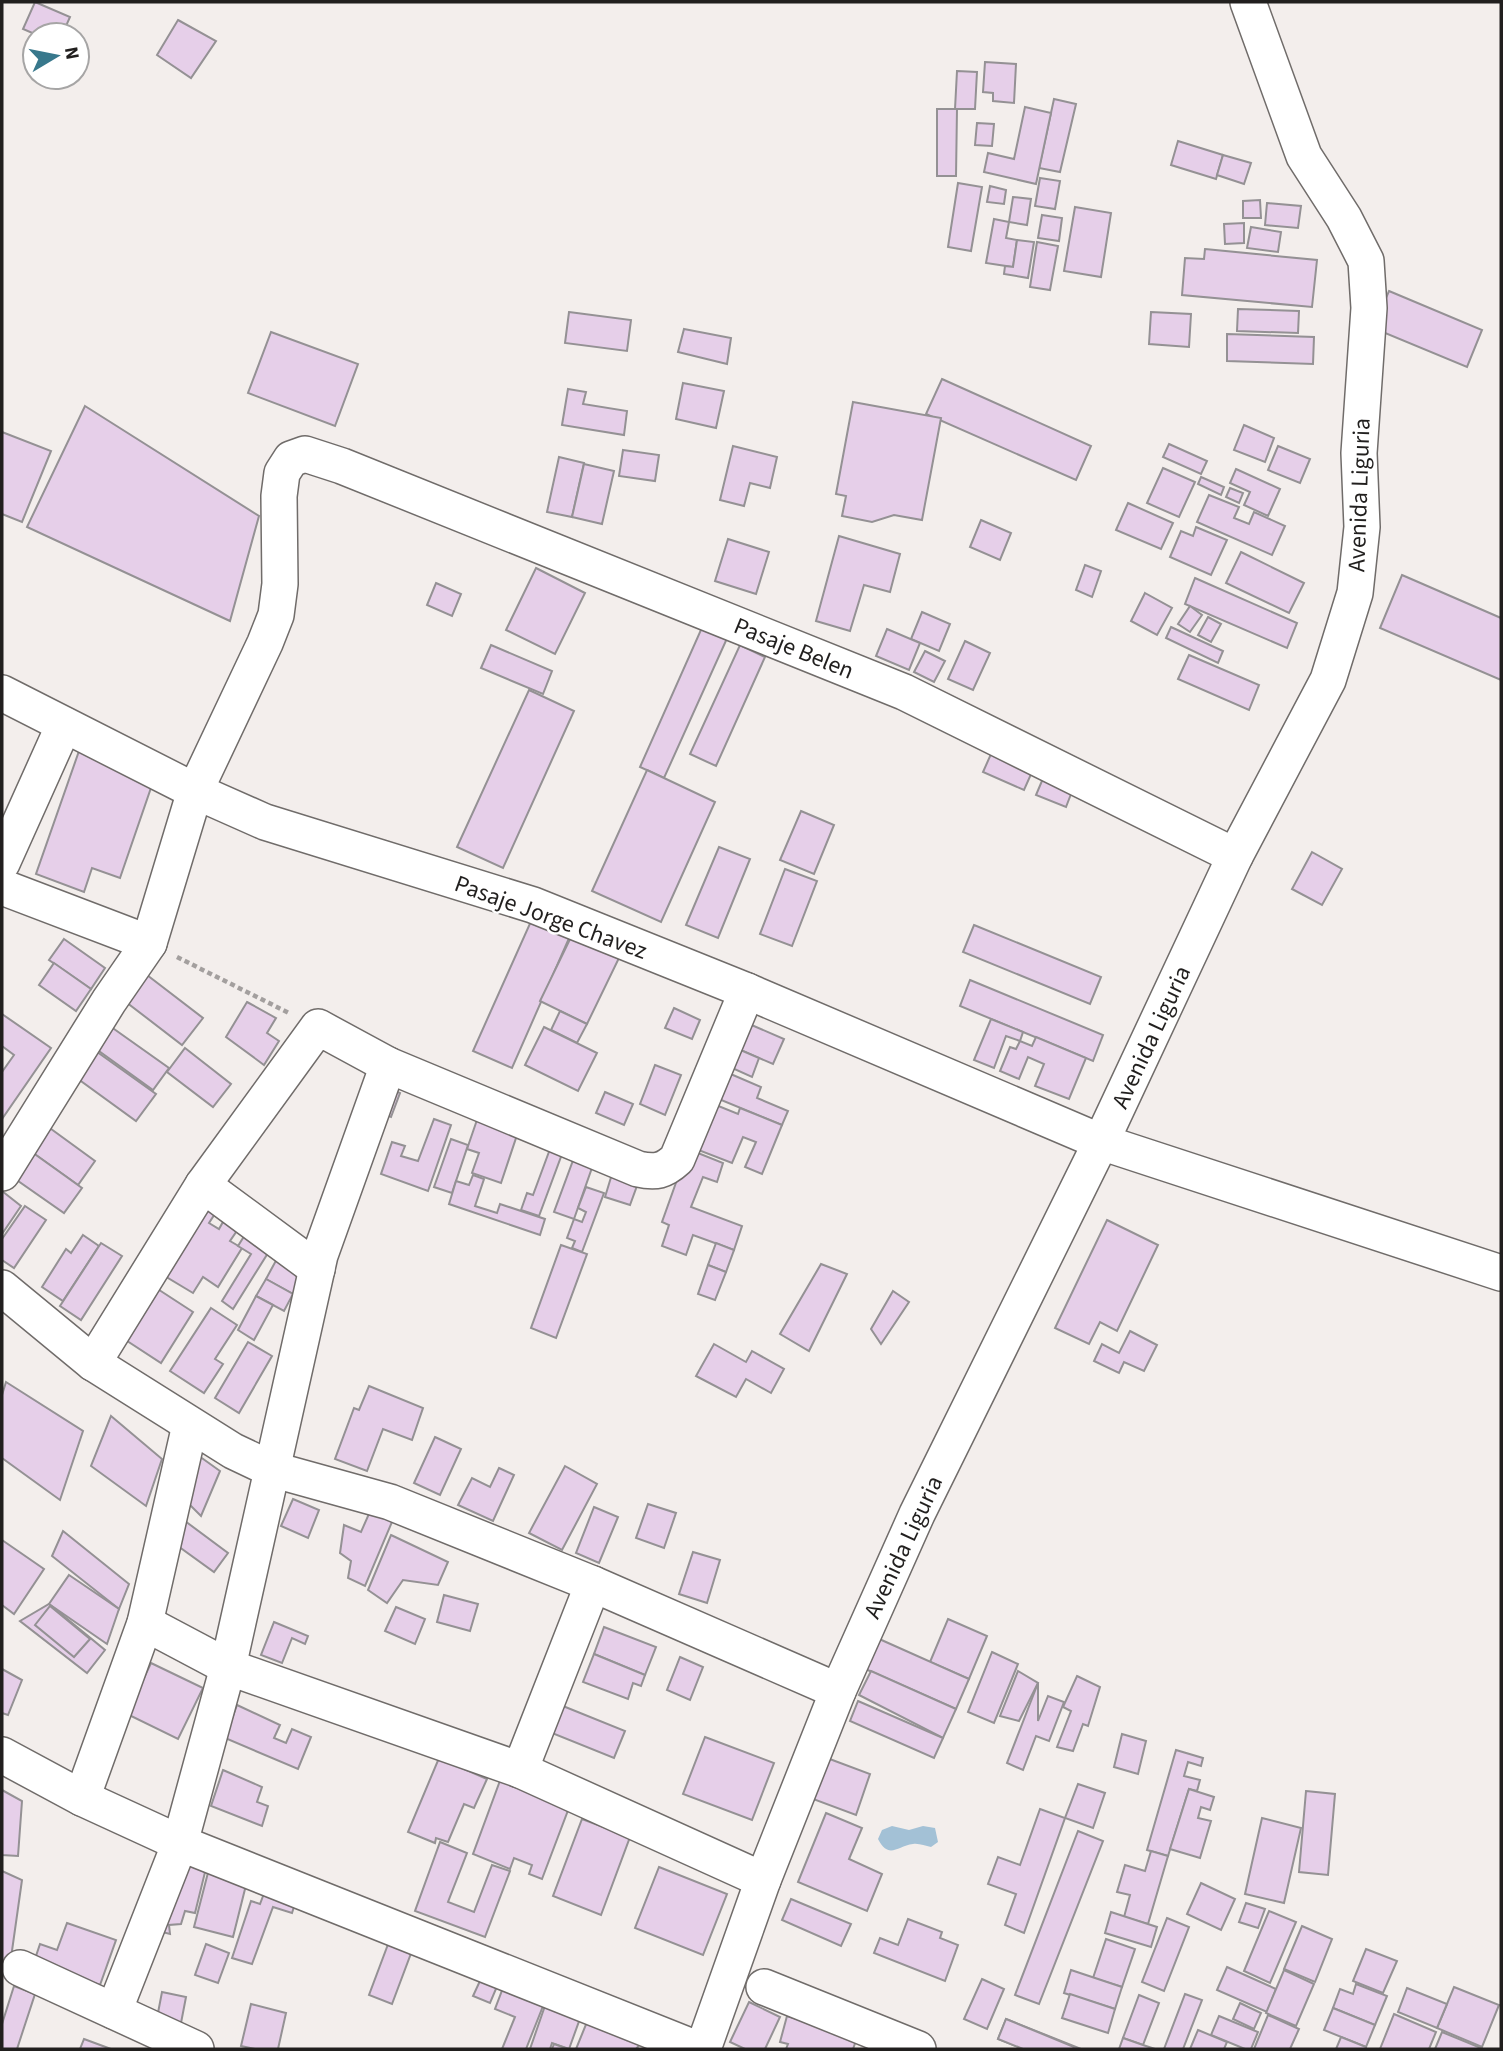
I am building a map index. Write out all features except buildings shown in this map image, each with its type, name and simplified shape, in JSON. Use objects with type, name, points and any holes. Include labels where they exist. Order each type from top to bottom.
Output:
[{"type":"street","name":"Avenida Liguria","points":[[703,2049],[763,1880],[838,1691],[917,1514],[1101,1142],[1235,856],[1328,680],[1355,593],[1362,527],[1359,453],[1368,308],[1366,261],[1344,218],[1304,156],[1248,2]]},
{"type":"street","name":"Pasaje Belen","points":[[195,791],[276,615],[280,584],[279,496],[282,473],[292,459],[305,454],[342,466],[904,692],[1235,856]]},
{"type":"street","name":"Pasaje Jorge Chavez","points":[[2,693],[195,791],[265,822],[533,905],[747,991],[1101,1142],[1501,1273]]},
{"type":"street","points":[[2,863],[64,725]]},
{"type":"street","points":[[2,1174],[109,1001],[149,943],[195,791]]},
{"type":"street","points":[[2,887],[149,943]]},
{"type":"street","points":[[93,1363],[203,1185],[318,1027],[388,1065],[638,1169],[653,1172],[666,1169],[677,1158],[747,991]]},
{"type":"street","points":[[114,2011],[180,1843],[228,1667],[317,1269],[388,1065]]},
{"type":"street","points":[[203,1185],[317,1269]]},
{"type":"street","points":[[2,1289],[93,1363],[233,1451],[271,1469],[390,1502],[593,1584],[838,1691]]},
{"type":"street","points":[[82,1798],[145,1623],[190,1425]]},
{"type":"street","points":[[520,1770],[593,1584]]},
{"type":"street","points":[[145,1623],[228,1667],[520,1770],[763,1880]]},
{"type":"street","points":[[2,1755],[82,1798],[180,1843],[697,2049]]},
{"type":"street","points":[[20,1968],[196,2049]]},
{"type":"street","points":[[764,1987],[918,2049]]},
{"type":"path","points":[[149,943],[318,1027]]},
{"type":"water","points":[[892,1826],[909,1830],[923,1826],[935,1828],[938,1842],[931,1847],[915,1844],[894,1850],[886,1849],[878,1839],[882,1830]]}]
